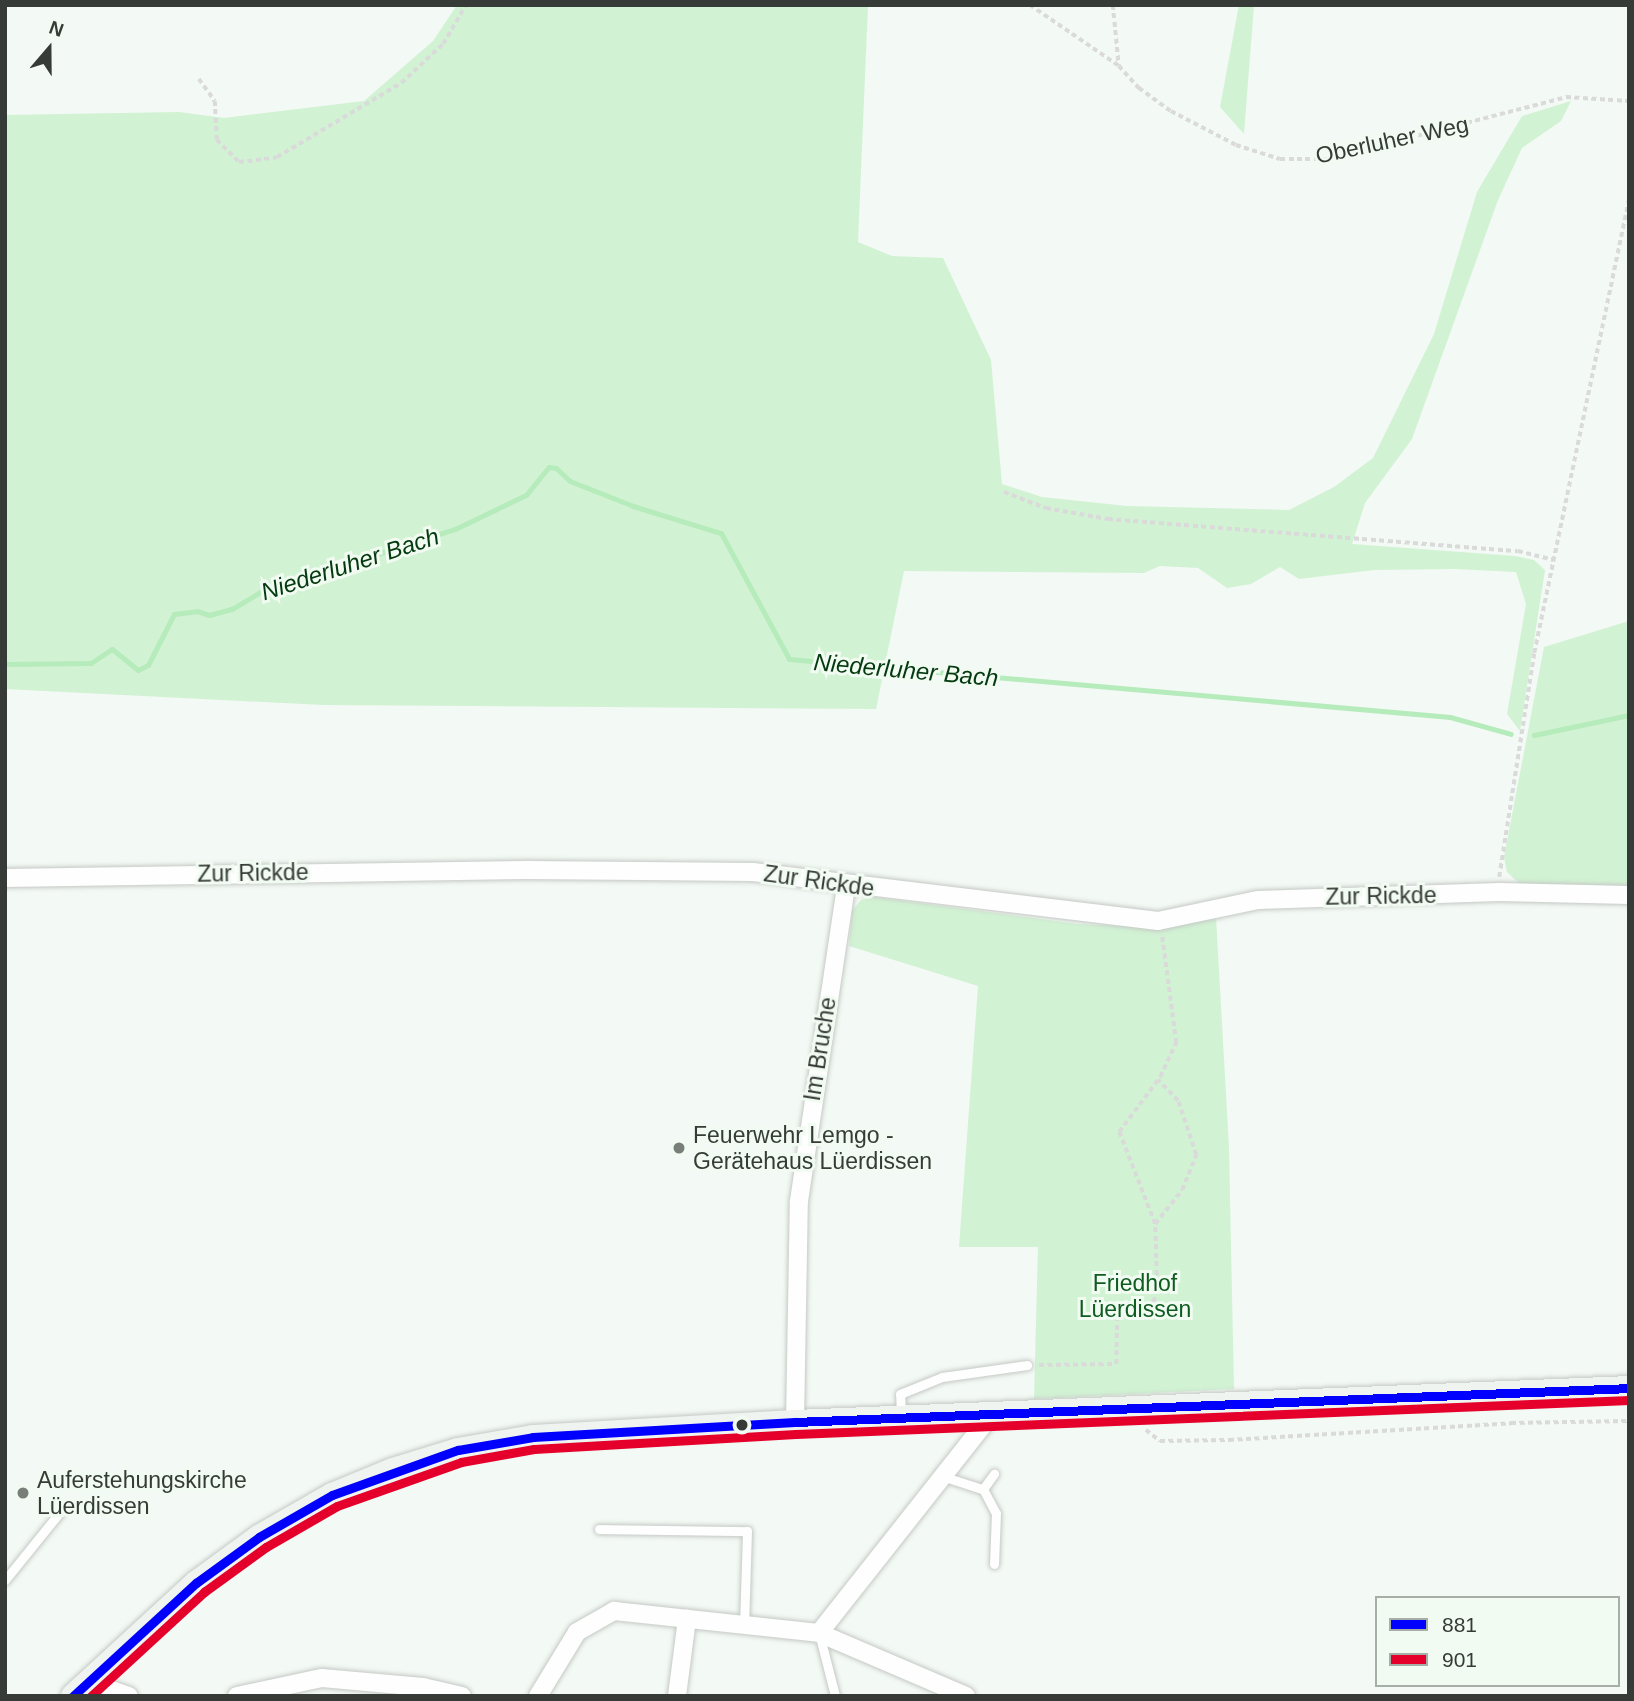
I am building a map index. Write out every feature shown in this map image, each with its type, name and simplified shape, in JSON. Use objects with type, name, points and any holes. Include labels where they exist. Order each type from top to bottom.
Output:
[{"type":"main road","points":[[81,1689],[196,1583],[259,1537],[332,1495],[393,1470],[458,1450],[533,1437],[795,1422],[1629,1388]]},
{"type":"street","name":"Zur Rickde","points":[[5,878],[753,872],[846,886],[1158,921],[1258,900],[1499,892],[1629,895]]},
{"type":"street","name":"Im Bruche","points":[[795,1422],[799,1201],[846,886]]},
{"type":"street","points":[[819,1633],[945,1477],[991,1415]]},
{"type":"street","points":[[538,1696],[577,1632],[614,1611],[819,1633],[966,1696]]},
{"type":"street","points":[[677,1696],[687,1619]]},
{"type":"street","points":[[237,1696],[322,1678],[423,1687],[462,1696]]},
{"type":"street","points":[[81,1689],[129,1696]]},
{"type":"lane","points":[[901,1419],[900,1394],[942,1377],[1027,1365]]},
{"type":"lane","points":[[983,1489],[994,1474]]},
{"type":"lane","points":[[945,1477],[983,1489],[996,1513],[994,1563]]},
{"type":"lane","points":[[5,1580],[59,1513]]},
{"type":"lane","points":[[599,1529],[747,1531],[744,1626]]},
{"type":"lane","points":[[819,1633],[835,1696]]},
{"type":"path","points":[[199,79],[215,101],[217,139],[239,162],[277,157],[401,83],[443,44],[466,5]]},
{"type":"path","name":"Oberluher Weg","points":[[1030,5],[1119,66],[1139,88],[1171,111],[1237,145],[1280,159],[1327,159],[1566,97],[1600,96],[1629,101]]},
{"type":"path","points":[[1114,5],[1119,66]]},
{"type":"path","points":[[1499,892],[1509,794],[1629,198]]},
{"type":"path","points":[[1004,492],[1046,508],[1108,519],[1518,551],[1554,560]]},
{"type":"path","points":[[1027,1365],[1115,1364],[1117,1317],[1153,1302],[1157,1292],[1155,1224],[1119,1132],[1157,1080],[1176,1043],[1158,921]]},
{"type":"path","points":[[1155,1224],[1182,1190],[1196,1155],[1178,1101],[1157,1080]]},
{"type":"path","points":[[1122,1410],[1160,1441],[1511,1423],[1629,1421]]},
{"type":"green space","points":[[457,5],[868,5],[858,242],[892,256],[943,258],[991,360],[1002,484],[1042,497],[1127,506],[1289,510],[1334,487],[1373,458],[1434,334],[1477,192],[1522,116],[1571,101],[1561,121],[1522,148],[1498,200],[1412,439],[1365,503],[1352,544],[1515,556],[1534,560],[1545,570],[1520,731],[1507,714],[1526,604],[1516,572],[1455,569],[1374,570],[1299,579],[1280,567],[1251,584],[1227,588],[1198,568],[1160,566],[1144,573],[904,571],[876,709],[323,705],[5,689],[5,115],[179,112],[224,118],[364,101],[433,41]]},
{"type":"green space","points":[[1239,5],[1254,5],[1244,134],[1220,107]]},
{"type":"green space","points":[[1629,621],[1629,888],[1521,885],[1507,872],[1504,857],[1544,647]]},
{"type":"green space","name":"Friedhof Lüerdissen","points":[[874,897],[1078,924],[1164,928],[1216,917],[1229,1148],[1234,1389],[1034,1399],[1038,1247],[959,1247],[978,986],[849,946],[852,911],[861,900]]},
{"type":"waterway","name":"Niederluher Bach","points":[[5,664],[91,663],[112,649],[138,670],[148,665],[174,614],[197,611],[209,615],[232,609],[260,592],[455,529],[526,495],[549,467],[556,468],[570,481],[633,506],[721,533],[789,659],[1450,717],[1511,734]]},
{"type":"waterway","points":[[1534,735],[1629,715]]},
{"type":"transit line","name":"881","points":[[73,1696],[196,1583],[259,1537],[332,1495],[458,1450],[533,1437],[795,1422],[1629,1388]]},
{"type":"transit line","name":"901","points":[[91,1696],[204,1592],[266,1547],[337,1506],[461,1462],[534,1449],[796,1434],[1629,1400]]},
{"type":"place","name":"Feuerwehr Lemgo - Gerätehaus Lüerdissen","points":[[679,1148]]},
{"type":"place","name":"Auferstehungskirche Lüerdissen","points":[[23,1493]]}]
